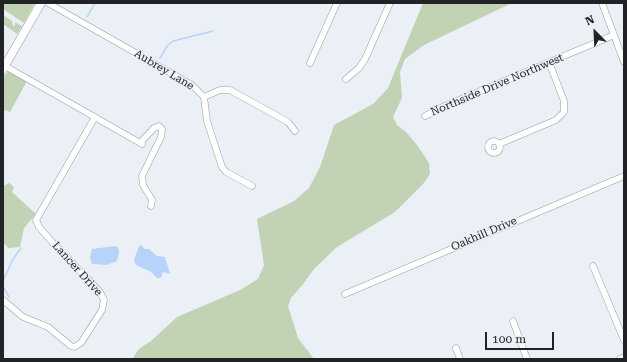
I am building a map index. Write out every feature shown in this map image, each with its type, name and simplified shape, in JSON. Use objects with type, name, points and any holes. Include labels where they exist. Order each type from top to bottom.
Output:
[{"type":"main road","points":[[4,68],[41,3]]},
{"type":"street","name":"Aubrey Lane","points":[[48,3],[192,85],[204,97],[207,122],[219,162],[226,172],[252,186]]},
{"type":"street","points":[[310,63],[337,3]]},
{"type":"street","points":[[346,79],[359,68],[365,59],[390,3]]},
{"type":"street","points":[[602,3],[624,62]]},
{"type":"street","name":"Northside Drive Northwest","points":[[425,116],[447,105],[614,34]]},
{"type":"street","points":[[499,144],[556,120],[564,112],[564,102],[549,62]]},
{"type":"street","points":[[4,68],[141,143],[154,128],[159,126],[162,129],[162,137],[142,176],[143,186],[152,200],[151,206]]},
{"type":"street","points":[[204,97],[220,90],[230,90],[288,122],[296,131]]},
{"type":"street","name":"Lancer Drive","points":[[3,300],[23,317],[48,327],[71,346],[81,343],[104,305],[100,292],[52,242],[39,227],[36,220],[95,117]]},
{"type":"street","name":"Oakhill Drive","points":[[345,294],[624,176]]},
{"type":"street","points":[[593,266],[624,340]]},
{"type":"street","points":[[513,321],[527,359]]},
{"type":"street","points":[[456,348],[460,359]]},
{"type":"street","points":[[620,359],[624,357]]},
{"type":"green space","points":[[3,3],[35,3],[24,23],[3,9]]},
{"type":"green space","points":[[423,3],[512,3],[424,45],[405,59],[400,72],[402,98],[393,117],[397,125],[406,132],[417,145],[429,163],[430,174],[423,184],[395,212],[337,247],[314,269],[291,298],[288,306],[298,338],[314,359],[132,359],[139,349],[151,341],[177,317],[240,290],[258,279],[264,265],[257,219],[294,201],[309,188],[320,167],[334,125],[373,104],[388,88]]},
{"type":"green space","points":[[3,15],[12,21],[13,26],[15,26],[15,22],[22,26],[17,34],[3,24]]},
{"type":"green space","points":[[9,71],[27,81],[10,112],[5,110],[3,114],[3,76]]},
{"type":"green space","points":[[9,183],[14,187],[12,192],[36,214],[24,228],[20,247],[8,248],[3,242],[3,186]]},
{"type":"water","points":[[141,245],[145,249],[149,249],[157,256],[165,257],[170,274],[163,272],[161,278],[157,278],[151,272],[136,265],[134,260],[139,246]]},
{"type":"water","points":[[115,246],[118,247],[119,253],[117,261],[107,265],[92,264],[90,257],[92,249]]},
{"type":"waterway","points":[[87,17],[95,3]]},
{"type":"waterway","points":[[160,58],[167,46],[173,41],[213,31]]},
{"type":"waterway","points":[[3,281],[13,259],[21,248]]},
{"type":"waterway","points":[[3,286],[9,297]]}]
